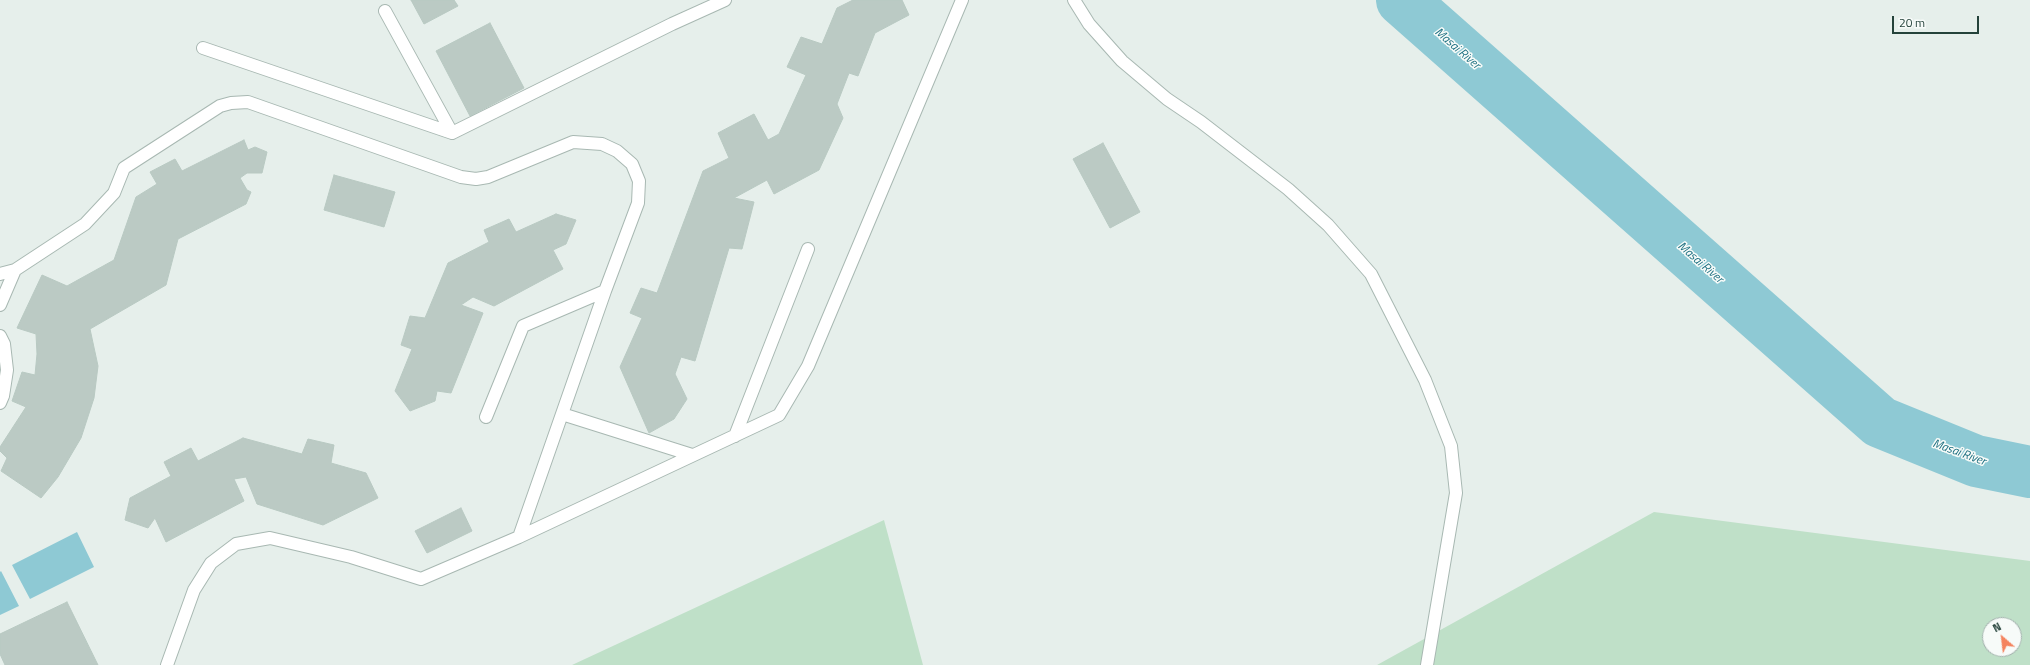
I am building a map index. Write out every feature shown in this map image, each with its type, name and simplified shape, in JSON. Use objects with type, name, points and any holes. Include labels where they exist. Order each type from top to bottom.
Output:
[{"type":"street","points":[[203,48],[452,133],[672,24],[725,0]]},
{"type":"street","points":[[167,665],[194,590],[211,563],[236,544],[270,538],[351,557],[421,579],[519,537],[778,415],[808,366],[962,0]]},
{"type":"street","points":[[1074,0],[1089,24],[1122,61],[1167,99],[1245,154],[1328,224],[1371,274],[1384,298],[1425,380],[1451,446],[1456,494],[1427,665]]},
{"type":"street","points":[[385,11],[452,133]]},
{"type":"street","points":[[0,274],[15,270],[85,224],[114,193],[124,168],[220,106],[248,102],[461,177],[476,179],[488,177],[572,142],[602,144],[616,151],[632,164],[639,181],[638,203],[605,291],[519,537]]},
{"type":"street","points":[[735,436],[808,249]]},
{"type":"street","points":[[0,305],[15,270]]},
{"type":"street","points":[[486,417],[523,326],[605,291]]},
{"type":"street","points":[[0,336],[4,344],[7,370],[3,396],[0,403]]},
{"type":"street","points":[[562,414],[692,455]]},
{"type":"green space","points":[[1654,512],[2030,561],[2030,665],[1377,665]]},
{"type":"green space","points":[[884,520],[923,665],[572,665]]},
{"type":"water","points":[[77,532],[94,567],[30,599],[12,565]]},
{"type":"water","points":[[1,571],[19,606],[0,615],[0,572]]},
{"type":"building","points":[[411,0],[454,0],[458,6],[424,24]]},
{"type":"building","points":[[853,0],[902,0],[909,15],[875,33],[858,76],[849,73],[837,104],[843,118],[819,170],[774,194],[767,180],[734,198],[754,202],[742,249],[729,248],[695,361],[681,357],[675,374],[687,399],[674,419],[649,433],[620,367],[642,318],[630,313],[641,288],[657,293],[703,171],[729,158],[718,133],[754,114],[768,140],[779,134],[806,75],[787,67],[801,37],[822,44],[837,8]]},
{"type":"building","points":[[490,23],[524,88],[470,116],[436,51]]},
{"type":"building","points":[[244,140],[248,150],[255,147],[267,152],[262,173],[247,173],[240,178],[247,190],[251,192],[246,204],[178,239],[166,285],[90,329],[98,366],[94,398],[81,438],[58,477],[41,498],[1,471],[7,458],[0,451],[0,447],[26,407],[12,401],[22,372],[35,375],[37,354],[36,334],[17,328],[42,275],[67,286],[114,260],[136,197],[157,184],[150,172],[175,159],[182,171]]},
{"type":"building","points":[[1103,143],[1140,212],[1110,228],[1073,159]]},
{"type":"building","points":[[334,175],[395,192],[384,227],[324,210]]},
{"type":"building","points":[[556,214],[576,220],[566,244],[553,250],[563,269],[494,306],[473,297],[461,305],[483,313],[451,393],[437,391],[435,401],[410,411],[395,391],[412,349],[401,345],[410,316],[425,318],[448,263],[489,242],[484,230],[509,219],[516,232]]},
{"type":"building","points":[[243,438],[302,454],[308,439],[334,445],[331,463],[366,473],[378,498],[323,525],[257,504],[246,477],[234,479],[244,501],[166,542],[155,518],[148,528],[125,520],[130,498],[171,476],[164,462],[191,448],[198,461]]},
{"type":"building","points":[[461,508],[472,531],[427,553],[415,531]]},
{"type":"building","points":[[67,602],[98,665],[5,665],[0,654],[0,634]]},
{"type":"waterway","name":"Masai River","points":[[1402,0],[1880,422],[1976,461],[2030,472]]}]
